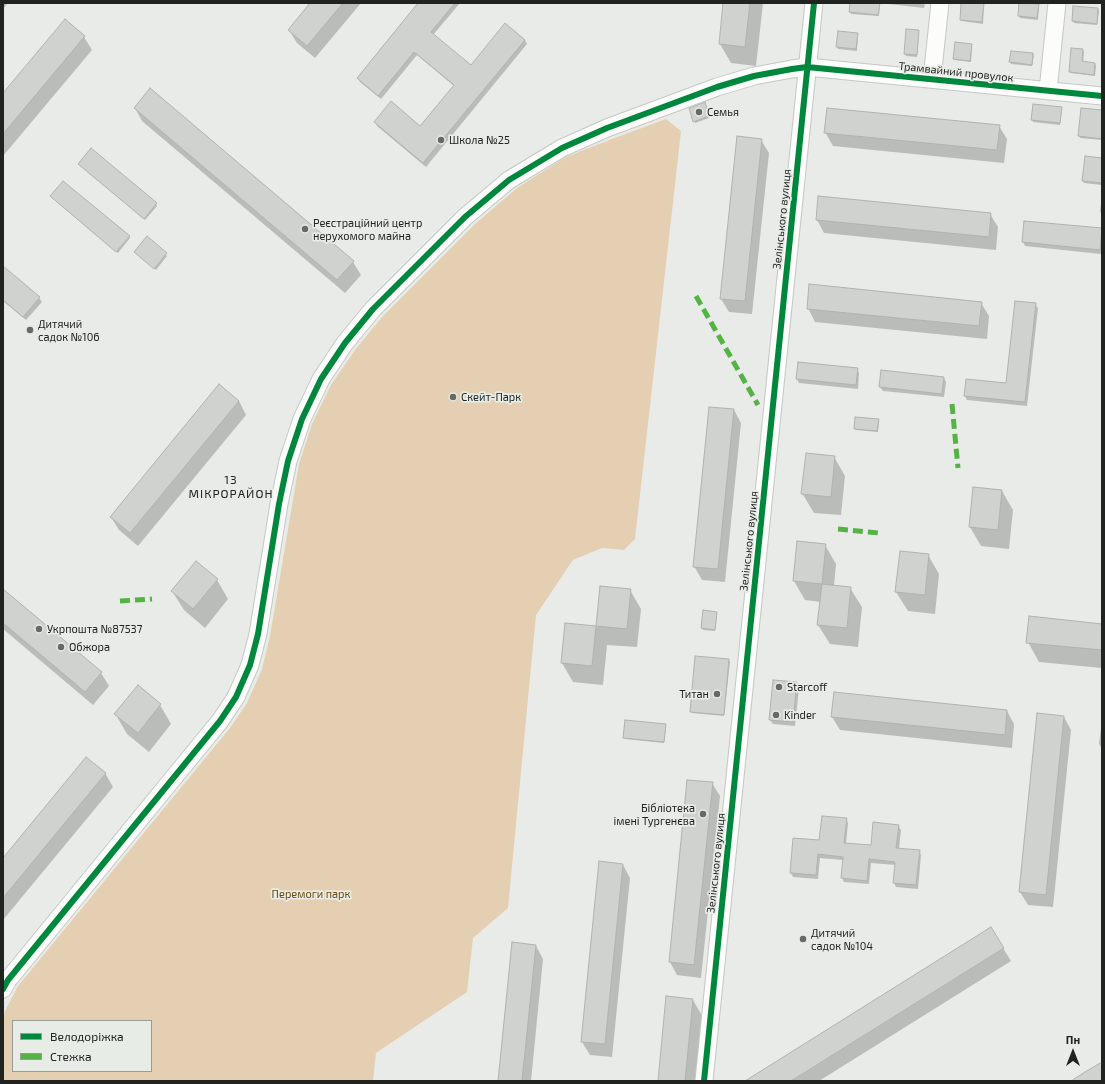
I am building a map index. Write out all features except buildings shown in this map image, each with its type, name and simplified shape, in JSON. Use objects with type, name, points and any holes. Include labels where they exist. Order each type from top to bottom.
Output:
[{"type":"street","name":"Зелінського вулиця","points":[[704,1081],[814,3]]},
{"type":"street","points":[[932,79],[940,3]]},
{"type":"street","points":[[1048,91],[1057,3]]},
{"type":"street","name":"Трамвайний провулок","points":[[3,989],[8,980],[220,721],[236,697],[250,665],[258,634],[279,504],[288,461],[302,419],[321,379],[345,342],[373,309],[465,217],[509,180],[562,148],[607,128],[717,87],[754,76],[792,69],[807,67],[1102,96]]},
{"type":"green space","name":"Перемоги парк","points":[[666,119],[681,131],[635,539],[624,550],[602,548],[573,560],[536,615],[508,908],[473,938],[467,992],[376,1053],[373,1081],[3,1081],[3,1020],[5,1011],[18,986],[230,728],[247,703],[262,669],[270,636],[299,464],[312,424],[331,385],[355,350],[382,317],[474,225],[517,188],[566,157]]},
{"type":"marked path","points":[[696,296],[758,405]]},
{"type":"marked path","points":[[952,404],[958,468]]},
{"type":"marked path","points":[[838,529],[879,533]]},
{"type":"marked path","points":[[120,601],[152,599]]},
{"type":"cycle path","points":[[704,1081],[814,3]]},
{"type":"cycle path","points":[[3,989],[8,980],[220,721],[236,697],[250,665],[258,634],[279,504],[288,461],[302,419],[321,379],[345,343],[373,309],[465,217],[509,180],[562,148],[607,128],[717,87],[754,76],[792,69],[807,67],[1102,96]]},
{"type":"place","name":"Семья","points":[[699,112]]},
{"type":"place","name":"Школа №25","points":[[441,140]]},
{"type":"place","name":"Реєстраційний центр нерухомого майна","points":[[305,229]]},
{"type":"place","name":"Дитячий садок №106","points":[[30,330]]},
{"type":"place","name":"Скейт-Парк","points":[[453,397]]},
{"type":"place","name":"Укрпошта №87537","points":[[39,629]]},
{"type":"place","name":"Обжора","points":[[61,647]]},
{"type":"place","name":"Starcoff","points":[[779,687]]},
{"type":"place","name":"Титан","points":[[717,694]]},
{"type":"place","name":"Kinder","points":[[776,715]]},
{"type":"place","name":"Бібліотека імені Тургенєва","points":[[703,814]]},
{"type":"place","name":"Дитячий садок №104","points":[[803,939]]},
{"type":"district","name":"13 МІКРОРАЙОН","points":[[231,487]]}]
